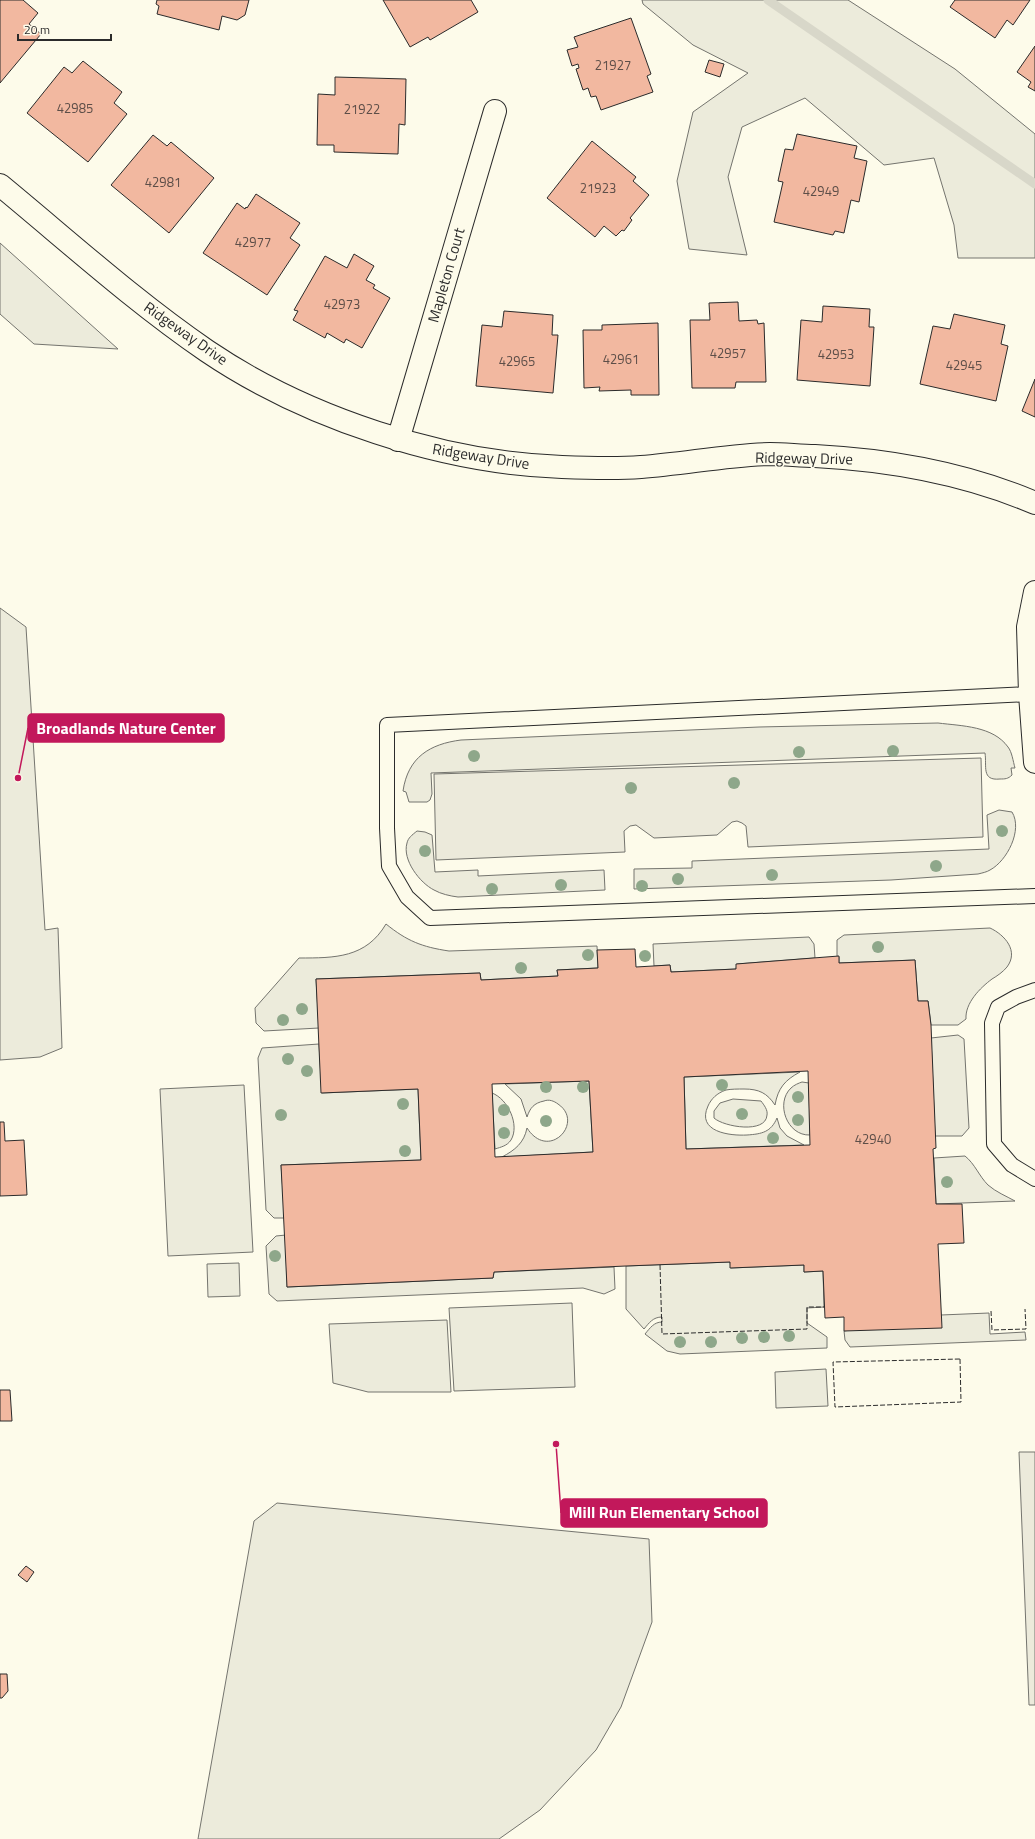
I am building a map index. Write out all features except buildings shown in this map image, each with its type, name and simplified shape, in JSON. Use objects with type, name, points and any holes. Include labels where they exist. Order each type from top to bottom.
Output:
[{"type":"street","name":"Mapleton Court","points":[[398,440],[495,111]]},
{"type":"street","name":"Ridgeway Drive","points":[[0,184],[149,308],[208,352],[271,388],[336,418],[398,440],[437,450],[494,460],[560,468],[640,467],[770,454],[863,459],[927,469],[1001,488],[1035,503]]},
{"type":"street","points":[[1035,592],[1028,627],[1030,694],[1035,762]]},
{"type":"lane","points":[[1030,694],[387,725],[387,828],[389,866],[407,897],[430,918],[1035,896]]},
{"type":"lane","points":[[1035,990],[1016,997],[998,1007],[992,1023],[994,1144],[1012,1165],[1035,1179]]},
{"type":"shaded area","points":[[642,0],[848,0],[955,69],[1035,134],[1035,258],[958,258],[954,225],[934,158],[884,165],[805,98],[742,127],[728,177],[747,255],[689,249],[677,181],[693,112],[748,73],[693,45],[643,4]]},
{"type":"shaded area","points":[[0,243],[118,349],[34,344],[0,314]]},
{"type":"shaded area","points":[[0,608],[26,627],[45,930],[58,928],[62,1048],[40,1057],[0,1060]]},
{"type":"shaded area","points":[[938,723],[976,728],[986,731],[1002,740],[1009,749],[1015,768],[1011,768],[1012,775],[1005,779],[990,778],[986,772],[985,753],[431,773],[432,794],[430,800],[427,802],[409,802],[406,792],[403,791],[410,769],[422,754],[440,745],[461,740],[759,727]]},
{"type":"shaded area","points":[[981,758],[983,837],[748,847],[746,826],[737,821],[732,822],[717,835],[654,838],[636,825],[630,826],[624,831],[625,852],[436,860],[434,774]]},
{"type":"shaded area","points":[[999,810],[1012,812],[1015,819],[1016,827],[1012,844],[1002,860],[996,866],[986,872],[978,874],[891,880],[634,889],[634,869],[692,868],[692,861],[989,849],[987,815]]},
{"type":"shaded area","points":[[417,831],[432,835],[435,872],[478,870],[478,876],[604,870],[605,890],[458,897],[443,894],[429,887],[418,877],[407,857],[407,843],[409,838]]},
{"type":"shaded area","points":[[386,924],[401,935],[415,942],[449,951],[597,946],[598,968],[557,970],[558,976],[481,980],[480,973],[316,979],[319,1028],[264,1031],[256,1023],[255,1008],[299,958],[337,956],[359,950],[369,944]]},
{"type":"shaded area","points":[[990,928],[1005,939],[1009,944],[1012,955],[1004,971],[987,983],[974,996],[968,1007],[966,1019],[958,1025],[931,1025],[928,1001],[918,1001],[915,960],[839,963],[839,957],[837,956],[837,940],[844,935]]},
{"type":"shaded area","points":[[809,937],[814,944],[815,958],[737,964],[736,969],[671,972],[670,965],[654,966],[653,944]]},
{"type":"shaded area","points":[[958,1035],[964,1039],[969,1128],[962,1136],[935,1136],[931,1038]]},
{"type":"shaded area","points":[[319,1044],[322,1093],[418,1089],[421,1160],[281,1165],[285,1218],[274,1218],[266,1210],[258,1058],[262,1048]]},
{"type":"shaded area","points":[[800,1072],[786,1081],[780,1089],[775,1105],[769,1097],[762,1092],[749,1089],[726,1090],[717,1095],[711,1101],[706,1115],[707,1122],[711,1127],[717,1131],[732,1135],[757,1134],[765,1131],[775,1123],[777,1118],[780,1128],[787,1136],[804,1145],[686,1149],[684,1077]]},
{"type":"shaded area","points":[[589,1081],[593,1152],[502,1157],[518,1146],[524,1138],[527,1128],[536,1137],[545,1141],[554,1140],[561,1136],[566,1128],[568,1120],[565,1112],[558,1104],[550,1100],[546,1100],[535,1105],[527,1117],[521,1099],[505,1084]]},
{"type":"shaded area","points":[[802,1082],[809,1083],[810,1135],[802,1134],[795,1130],[786,1118],[784,1110],[786,1094],[796,1084]]},
{"type":"shaded area","points":[[244,1085],[253,1252],[168,1256],[160,1089]]},
{"type":"shaded area","points":[[492,1093],[503,1101],[511,1113],[514,1127],[511,1140],[508,1144],[495,1149]]},
{"type":"shaded area","points":[[733,1099],[761,1101],[767,1111],[765,1121],[760,1125],[744,1127],[726,1124],[714,1118],[714,1111],[720,1103]]},
{"type":"shaded area","points":[[965,1156],[988,1185],[1015,1201],[936,1204],[934,1158]]},
{"type":"shaded area","points":[[286,1235],[287,1287],[493,1278],[494,1272],[614,1267],[615,1289],[604,1294],[583,1288],[277,1301],[269,1294],[266,1246],[276,1236]]},
{"type":"shaded area","points":[[730,1262],[731,1268],[804,1265],[804,1272],[823,1271],[824,1307],[807,1308],[807,1323],[827,1337],[827,1348],[680,1354],[667,1351],[645,1334],[654,1324],[662,1322],[662,1317],[654,1319],[644,1329],[626,1309],[626,1266]]},
{"type":"shaded area","points":[[239,1263],[240,1296],[208,1297],[207,1264]]},
{"type":"shaded area","points":[[572,1303],[575,1387],[454,1391],[449,1308]]},
{"type":"shaded area","points":[[989,1313],[990,1334],[1025,1332],[1026,1340],[850,1347],[845,1340],[844,1331],[941,1315]]},
{"type":"shaded area","points":[[447,1320],[451,1392],[368,1392],[333,1383],[329,1324]]},
{"type":"shaded area","points":[[826,1369],[828,1406],[776,1408],[775,1372]]},
{"type":"shaded area","points":[[1019,1452],[1035,1452],[1035,1705],[1029,1705]]},
{"type":"shaded area","points":[[277,1503],[649,1539],[652,1622],[621,1707],[596,1750],[540,1810],[499,1839],[198,1839],[254,1521]]},
{"type":"waterway","points":[[768,0],[1035,184]]},
{"type":"fence","points":[[660,1265],[662,1334],[807,1329],[807,1307],[824,1307]]},
{"type":"fence","points":[[991,1311],[992,1330],[1026,1329],[1025,1309]]},
{"type":"fence","points":[[960,1359],[961,1402],[835,1407],[833,1362],[960,1359]]},
{"type":"place","name":"Broadlands Nature Center","points":[[18,778]]},
{"type":"place","name":"Mill Run Elementary School","points":[[556,1444]]}]
